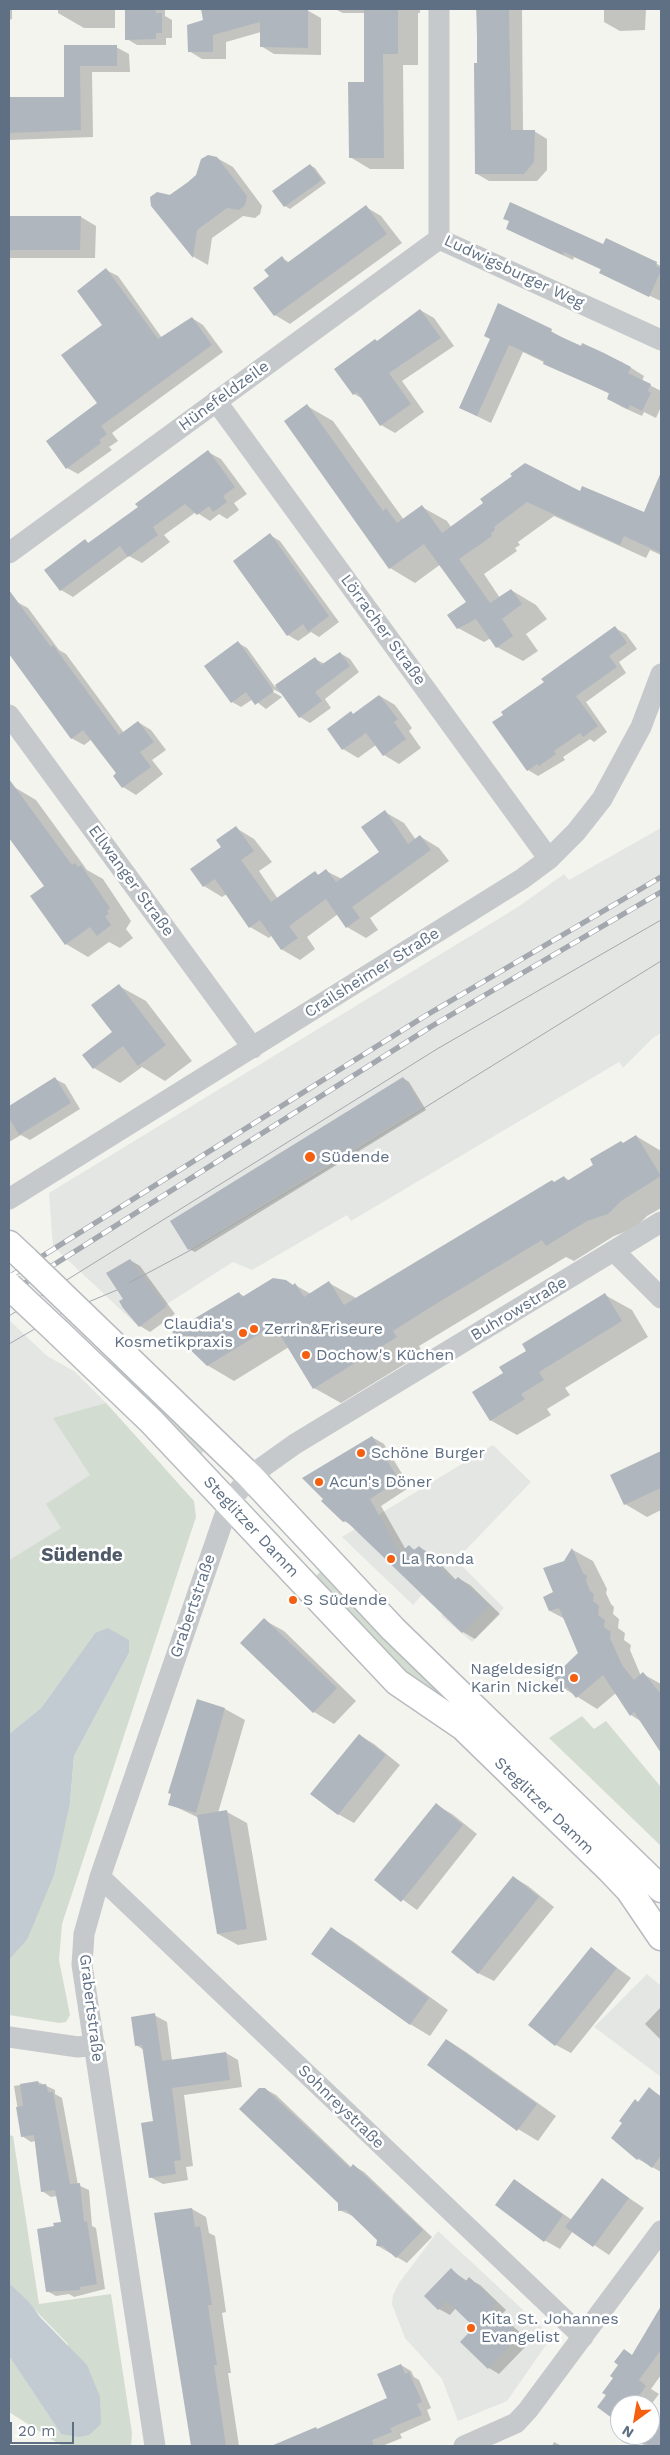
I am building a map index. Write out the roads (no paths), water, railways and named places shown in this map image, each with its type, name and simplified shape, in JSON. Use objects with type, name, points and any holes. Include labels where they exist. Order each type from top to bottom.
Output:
[{"type":"main road","name":"Steglitzer Damm","points":[[9,1244],[250,1476],[393,1629],[661,1889]]},
{"type":"main road","name":"Steglitzer Damm","points":[[9,1286],[138,1408],[397,1682],[464,1727],[610,1870],[630,1890],[661,1937]]},
{"type":"street","name":"Ludwigsburger Weg","points":[[438,9],[439,239],[661,340]]},
{"type":"street","name":"Hünefeldzeile","points":[[9,553],[439,239]]},
{"type":"street","name":"Lörracher Straße","points":[[216,402],[549,859]]},
{"type":"street","name":"Crailsheimer Straße","points":[[9,1199],[522,879],[549,859],[576,832],[602,799],[641,727],[661,674]]},
{"type":"street","name":"Ellwanger Straße","points":[[9,715],[253,1048]]},
{"type":"street","name":"Buhrowstraße","points":[[250,1476],[295,1444],[661,1222]]},
{"type":"street","points":[[614,1251],[661,1298]]},
{"type":"street","name":"Grabertstraße","points":[[155,2446],[82,1964],[84,1934],[100,1876],[229,1503],[250,1476]]},
{"type":"street","name":"Sohnreystraße","points":[[100,1876],[583,2337]]},
{"type":"street","points":[[9,2037],[78,2048],[95,2045]]},
{"type":"street","points":[[464,2446],[516,2423],[528,2410],[661,2231]]},
{"type":"tram line","points":[[9,1316],[437,1049],[661,920]]},
{"type":"tram line","points":[[129,1283],[189,1251],[321,1172],[661,961]]},
{"type":"tram line","points":[[9,1344],[62,1313],[117,1290]]},
{"type":"railway","points":[[9,1277],[425,1016],[661,877]]},
{"type":"railway","points":[[9,1293],[432,1026],[661,892]]},
{"type":"place","name":"Südende","points":[[310,1157]]},
{"type":"place","name":"Zerrin&Friseure","points":[[254,1329]]},
{"type":"place","name":"Claudia's Kosmetikpraxis","points":[[243,1333]]},
{"type":"place","name":"Dochow's Küchen","points":[[306,1355]]},
{"type":"place","name":"Schöne Burger","points":[[361,1453]]},
{"type":"place","name":"Acun's Döner","points":[[319,1482]]},
{"type":"place","name":"La Ronda","points":[[391,1559]]},
{"type":"place","name":"S Südende","points":[[293,1600]]},
{"type":"place","name":"Nageldesign Karin Nickel","points":[[574,1678]]},
{"type":"place","name":"Kita St. Johannes Evangelist","points":[[471,2328]]},
{"type":"district","name":"Südende","points":[[82,1555]]}]
